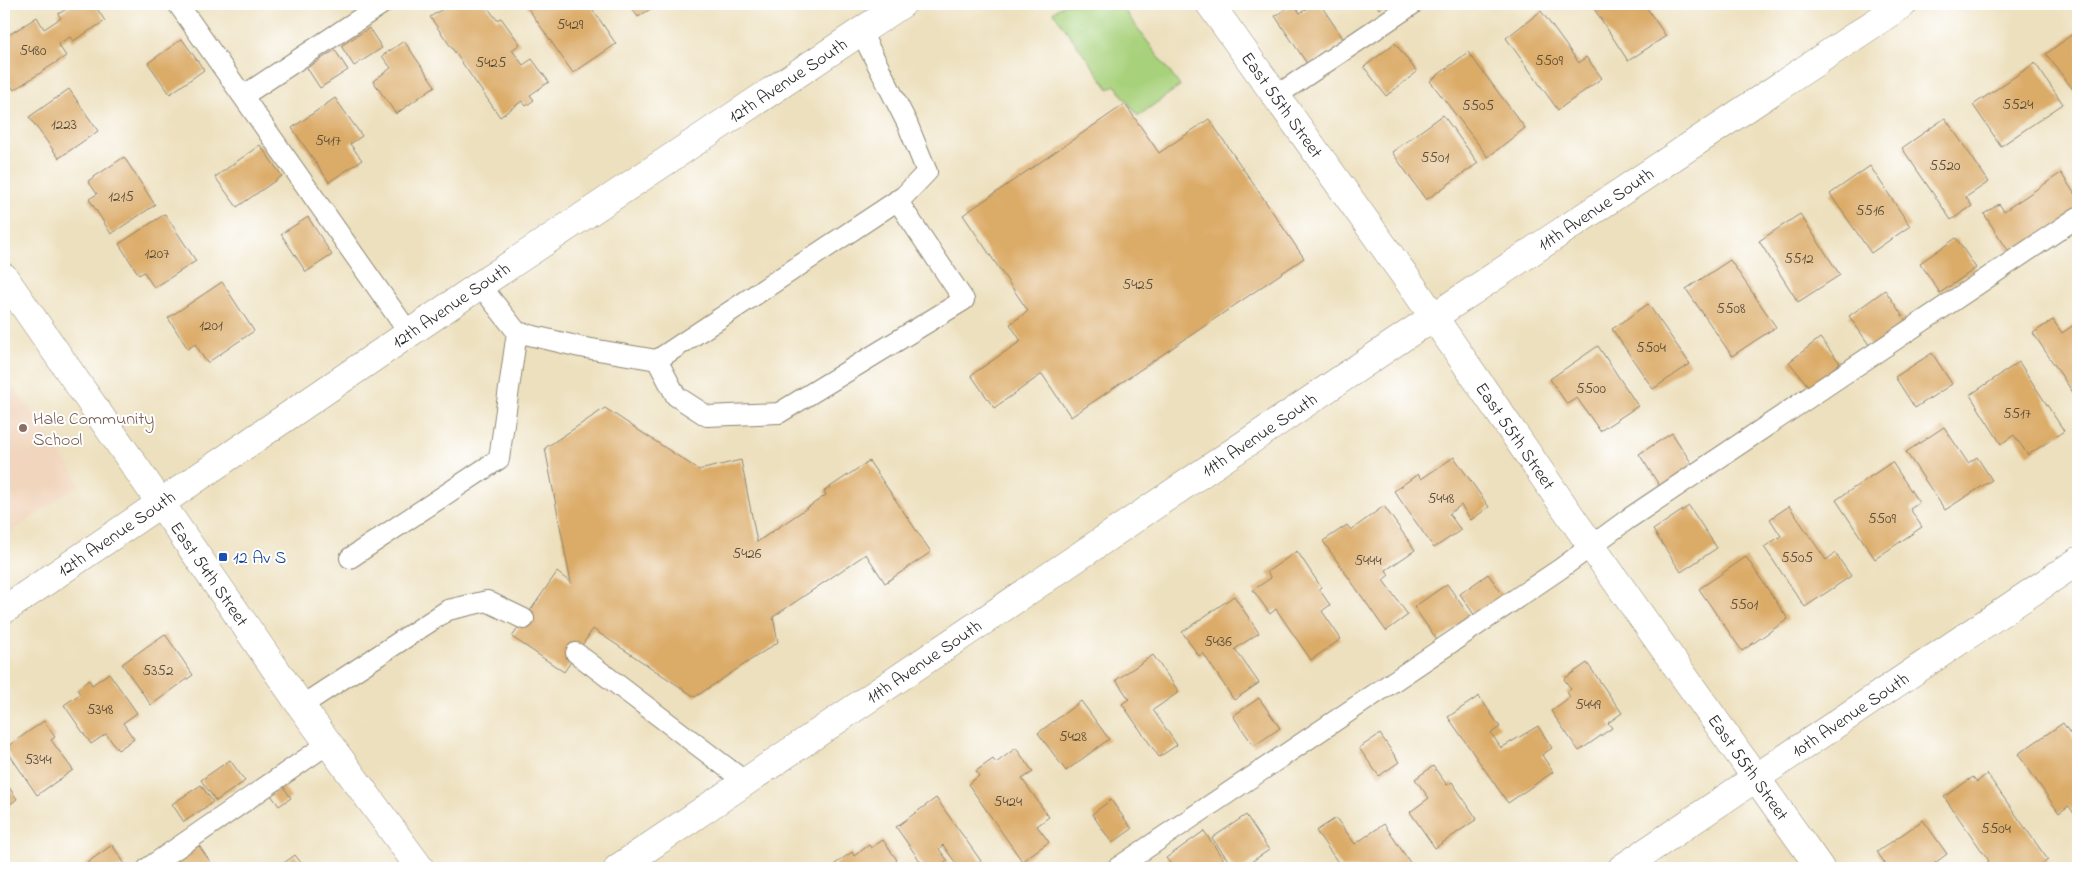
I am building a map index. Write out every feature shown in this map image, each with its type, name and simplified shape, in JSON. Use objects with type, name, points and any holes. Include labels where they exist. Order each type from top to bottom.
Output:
[{"type":"street","name":"12th Avenue South","points":[[4,610],[158,502],[480,284],[902,4]]},
{"type":"street","name":"East 55th Street","points":[[1210,4],[1434,317],[1592,547],[1820,868]]},
{"type":"street","name":"11th Avenue South","points":[[618,868],[747,783],[1434,317],[1903,4]]},
{"type":"street","name":"East 54th Street","points":[[4,276],[158,502],[301,706],[420,868]]},
{"type":"street","name":"10th Avenue South","points":[[1622,868],[2078,561]]},
{"type":"lane","points":[[178,4],[409,333]]},
{"type":"lane","points":[[242,96],[382,4]]},
{"type":"lane","points":[[1276,96],[1413,4]]},
{"type":"lane","points":[[480,284],[517,332],[580,347],[656,360],[897,200],[927,172],[907,123],[861,32]]},
{"type":"lane","points":[[656,360],[676,396],[707,416],[779,413],[964,300],[897,200]]},
{"type":"lane","points":[[1117,868],[1592,547],[1628,519],[2078,218]]},
{"type":"lane","points":[[350,558],[499,459],[517,332]]},
{"type":"lane","points":[[301,706],[448,610],[486,601],[524,619]]},
{"type":"lane","points":[[576,653],[747,783]]},
{"type":"lane","points":[[148,868],[329,743]]},
{"type":"shaded area","name":"Hale Community School","points":[[4,373],[81,483],[4,537]]},
{"type":"green space","points":[[1065,4],[1120,4],[1180,86],[1138,116],[1115,85],[1109,89],[1053,12]]},
{"type":"building","points":[[75,4],[94,4],[105,21],[73,41],[70,37],[58,44],[66,56],[14,90],[4,74],[4,38],[37,17],[44,29],[61,18],[58,14]]},
{"type":"building","points":[[450,4],[485,4],[497,20],[501,18],[520,44],[512,50],[523,65],[532,59],[549,82],[530,95],[534,100],[526,106],[522,101],[500,117],[430,17]]},
{"type":"building","points":[[525,4],[589,4],[616,44],[573,73]]},
{"type":"building","points":[[629,4],[658,4],[638,17]]},
{"type":"building","points":[[1294,4],[1300,13],[1314,4],[1320,4],[1344,40],[1308,65],[1275,16]]},
{"type":"building","points":[[1376,4],[1386,4],[1379,9]]},
{"type":"building","points":[[1591,4],[1644,4],[1666,36],[1628,61]]},
{"type":"building","points":[[1541,11],[1579,63],[1586,57],[1602,78],[1558,110],[1506,38]]},
{"type":"building","points":[[369,28],[382,48],[354,66],[341,46]]},
{"type":"building","points":[[2078,30],[2078,89],[2075,92],[2046,54]]},
{"type":"building","points":[[182,39],[204,70],[170,94],[148,63]]},
{"type":"building","points":[[404,41],[435,86],[396,114],[373,81],[391,68],[382,56]]},
{"type":"building","points":[[1395,43],[1417,72],[1386,96],[1364,67]]},
{"type":"building","points":[[335,50],[348,70],[320,88],[307,68]]},
{"type":"building","points":[[1468,52],[1525,128],[1488,157],[1430,81]]},
{"type":"building","points":[[2035,63],[2063,104],[2001,146],[1973,105]]},
{"type":"building","points":[[69,89],[98,131],[59,158],[29,117]]},
{"type":"building","points":[[335,98],[362,136],[350,144],[362,160],[329,182],[292,128]]},
{"type":"building","points":[[1125,104],[1159,153],[1209,119],[1304,258],[1071,417],[1042,374],[994,408],[971,375],[1021,341],[1010,324],[1028,311],[963,215]]},
{"type":"building","points":[[1443,115],[1478,163],[1426,200],[1392,152]]},
{"type":"building","points":[[1945,118],[1989,182],[1966,197],[1972,206],[1951,220],[1902,148]]},
{"type":"building","points":[[260,145],[282,176],[237,207],[215,177]]},
{"type":"building","points":[[124,157],[155,205],[111,234],[89,199],[97,194],[88,181]]},
{"type":"building","points":[[1870,166],[1910,226],[1871,253],[1830,194]]},
{"type":"building","points":[[2061,173],[2078,199],[2078,215],[2013,258],[1984,214],[1999,204],[2004,211]]},
{"type":"building","points":[[165,214],[196,261],[154,288],[144,272],[139,275],[119,244]]},
{"type":"building","points":[[1800,214],[1840,275],[1798,302],[1759,241]]},
{"type":"building","points":[[308,217],[332,255],[306,272],[281,234]]},
{"type":"building","points":[[1956,238],[1976,268],[1940,293],[1920,263]]},
{"type":"building","points":[[1730,260],[1776,327],[1732,356],[1686,289]]},
{"type":"building","points":[[222,282],[254,331],[207,363],[195,344],[188,349],[168,318]]},
{"type":"building","points":[[1885,290],[1910,327],[1874,352],[1849,316]]},
{"type":"building","points":[[1648,304],[1690,364],[1653,389],[1612,329]]},
{"type":"building","points":[[2053,320],[2062,333],[2078,322],[2078,400],[2033,333]]},
{"type":"building","points":[[1820,338],[1840,363],[1809,387],[1789,362]]},
{"type":"building","points":[[1598,346],[1638,406],[1600,431],[1577,398],[1567,404],[1550,379]]},
{"type":"building","points":[[1932,353],[1952,384],[1915,408],[1895,377]]},
{"type":"building","points":[[2019,362],[2064,431],[2028,455],[2014,435],[2001,444],[1970,395]]},
{"type":"building","points":[[605,408],[699,470],[741,460],[757,542],[826,495],[824,491],[869,461],[931,552],[885,583],[866,554],[773,617],[778,642],[695,697],[593,629],[564,672],[512,637],[557,572],[571,583],[545,448]]},
{"type":"building","points":[[1944,427],[1968,463],[1977,457],[1992,480],[1945,510],[1906,452]]},
{"type":"building","points":[[1672,433],[1694,467],[1661,488],[1639,454]]},
{"type":"building","points":[[1454,457],[1489,507],[1471,520],[1461,505],[1449,514],[1461,530],[1434,548],[1394,491],[1418,474],[1421,479]]},
{"type":"building","points":[[1892,462],[1919,503],[1910,509],[1922,527],[1875,559],[1836,500]]},
{"type":"building","points":[[1384,506],[1415,550],[1386,570],[1389,575],[1383,580],[1408,615],[1386,631],[1323,541],[1347,525],[1351,530]]},
{"type":"building","points":[[1689,506],[1717,548],[1681,572],[1653,530]]},
{"type":"building","points":[[1789,506],[1826,560],[1835,553],[1851,576],[1805,607],[1764,547],[1781,536],[1770,519]]},
{"type":"building","points":[[1297,551],[1321,587],[1319,589],[1330,605],[1322,611],[1341,639],[1311,660],[1276,609],[1270,614],[1253,590],[1271,578],[1267,572]]},
{"type":"building","points":[[1746,557],[1788,619],[1742,651],[1699,589]]},
{"type":"building","points":[[1488,574],[1504,596],[1475,616],[1460,594]]},
{"type":"building","points":[[1447,584],[1470,617],[1437,640],[1414,607]]},
{"type":"building","points":[[1234,596],[1259,633],[1235,649],[1259,683],[1234,700],[1203,653],[1199,656],[1182,632]]},
{"type":"building","points":[[165,634],[193,675],[151,705],[122,664]]},
{"type":"building","points":[[1153,655],[1179,692],[1153,710],[1177,745],[1159,757],[1122,704],[1129,699],[1116,680]]},
{"type":"building","points":[[1587,663],[1622,713],[1608,723],[1612,728],[1579,751],[1551,711],[1570,697],[1567,692],[1571,689],[1564,679]]},
{"type":"building","points":[[109,673],[137,713],[123,723],[134,739],[118,750],[106,734],[91,744],[64,705],[80,694],[77,689],[89,680],[92,685]]},
{"type":"building","points":[[1479,696],[1500,727],[1491,733],[1501,748],[1538,726],[1552,748],[1542,755],[1553,772],[1508,803],[1448,717]]},
{"type":"building","points":[[1259,698],[1280,728],[1254,746],[1233,716]]},
{"type":"building","points":[[1081,701],[1109,739],[1066,771],[1038,733]]},
{"type":"building","points":[[44,721],[55,737],[51,740],[73,770],[37,795],[5,748]]},
{"type":"building","points":[[2063,723],[2078,745],[2078,820],[2069,806],[2059,813],[2018,754]]},
{"type":"building","points":[[1380,734],[1399,762],[1379,776],[1359,748]]},
{"type":"building","points":[[1016,748],[1033,772],[1022,779],[1049,817],[1037,826],[1049,842],[1022,861],[968,784],[979,776],[976,771],[993,759],[996,763]]},
{"type":"building","points":[[230,760],[245,781],[216,801],[201,780]]},
{"type":"building","points":[[1433,766],[1447,785],[1452,782],[1477,819],[1435,848],[1410,812],[1429,798],[1415,779]]},
{"type":"building","points":[[1987,774],[2048,860],[2036,868],[1984,868],[1982,866],[1989,861],[1944,797],[1973,777],[1977,782]]},
{"type":"building","points":[[4,780],[17,799],[4,809]]},
{"type":"building","points":[[201,785],[213,802],[184,822],[172,804]]},
{"type":"building","points":[[283,786],[291,798],[279,806],[271,795]]},
{"type":"building","points":[[936,798],[981,861],[970,868],[959,868],[943,845],[939,849],[948,861],[937,868],[925,868],[896,827]]},
{"type":"building","points":[[1111,800],[1132,829],[1112,843],[1092,814]]},
{"type":"building","points":[[1246,815],[1269,850],[1242,868],[1234,868],[1212,838]]},
{"type":"building","points":[[1336,818],[1355,844],[1384,824],[1411,864],[1405,868],[1342,868],[1316,831]]},
{"type":"building","points":[[1923,820],[1947,854],[1928,868],[1888,868],[1877,852]]},
{"type":"building","points":[[1204,831],[1226,863],[1218,868],[1174,868],[1166,858]]},
{"type":"building","points":[[883,840],[897,860],[887,868],[836,868],[835,864],[852,852],[854,856],[869,845],[871,848]]},
{"type":"building","points":[[197,843],[211,863],[204,868],[173,868],[169,862]]},
{"type":"building","points":[[112,845],[125,864],[118,868],[86,868],[84,865]]},
{"type":"building","points":[[295,855],[305,868],[277,868]]},
{"type":"place","name":"Hale Community School","points":[[23,428]]},
{"type":"place","name":"12 Av S","points":[[223,557]]}]
